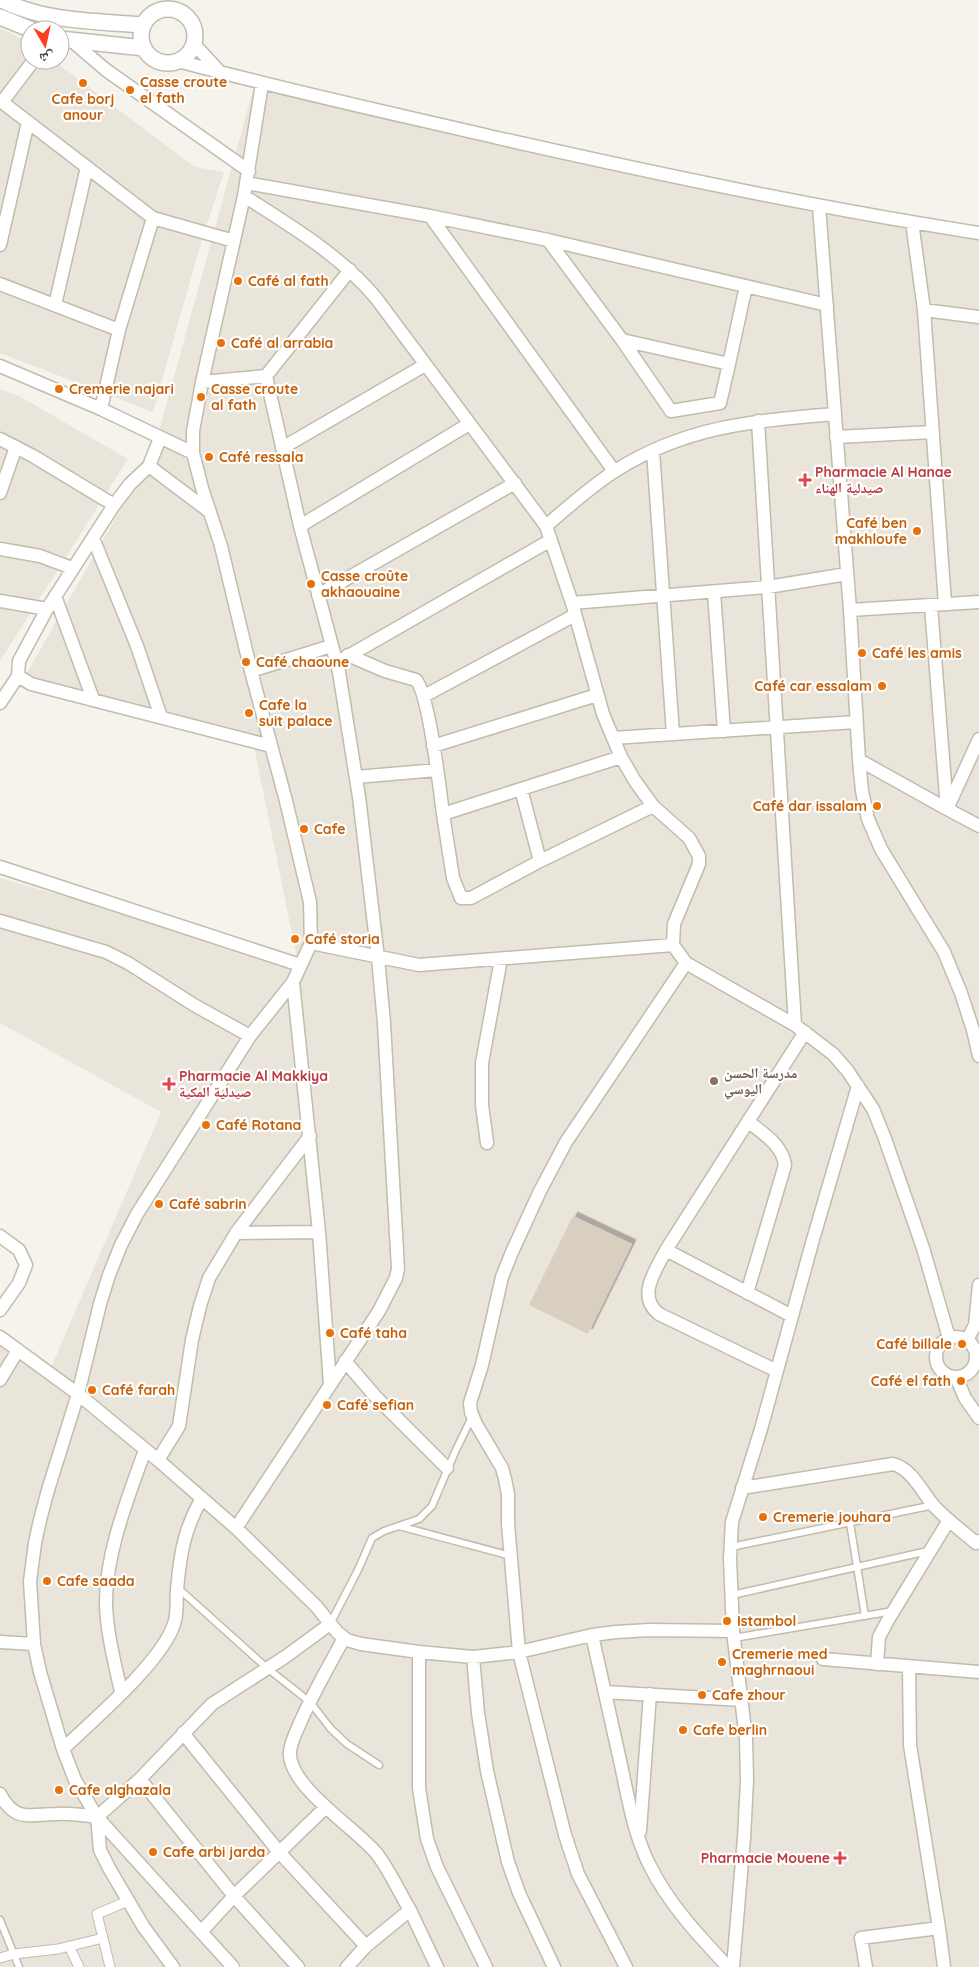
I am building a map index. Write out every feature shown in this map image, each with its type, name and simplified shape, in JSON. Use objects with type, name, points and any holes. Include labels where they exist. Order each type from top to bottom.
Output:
[{"type":"street","points":[[0,0],[21,10],[54,18],[148,19],[166,8],[173,8],[189,18],[194,26],[195,34],[191,51],[178,61]]},
{"type":"street","points":[[162,0],[148,19],[141,40],[148,54],[162,62],[178,61],[262,84],[621,166],[819,206],[979,233]]},
{"type":"street","points":[[187,0],[189,18]]},
{"type":"street","points":[[0,17],[20,25]]},
{"type":"street","points":[[70,40],[144,48]]},
{"type":"street","points":[[70,43],[246,183],[290,226],[350,270],[376,298],[546,526],[573,609],[597,695],[621,757],[635,781],[654,806],[689,838],[699,856],[699,864],[674,924],[673,945],[686,963],[800,1028],[833,1054],[858,1086],[873,1109],[898,1172],[923,1248],[949,1338]]},
{"type":"street","points":[[194,44],[220,72]]},
{"type":"street","points":[[26,70],[1,103],[152,218],[234,241]]},
{"type":"street","points":[[232,1967],[97,1817],[75,1780],[63,1749],[40,1672],[34,1644],[30,1589],[35,1544],[48,1490],[78,1394],[100,1304],[109,1274],[121,1245],[137,1214],[250,1036],[293,982],[311,943],[310,902],[221,546],[193,454],[193,431],[202,382],[246,183],[262,84]]},
{"type":"street","points":[[0,245],[28,122]]},
{"type":"street","points":[[56,305],[87,167]]},
{"type":"street","points":[[246,183],[430,216],[548,240],[827,305]]},
{"type":"street","points":[[819,206],[848,574],[858,760],[868,819],[881,849],[944,952],[961,993],[979,1056]]},
{"type":"street","points":[[430,216],[614,472]]},
{"type":"street","points":[[102,409],[119,330],[152,218]]},
{"type":"street","points":[[912,222],[924,310],[945,604]]},
{"type":"street","points":[[548,240],[622,340],[671,411],[720,403],[746,286]]},
{"type":"street","points":[[202,382],[266,376],[350,270]]},
{"type":"street","points":[[0,284],[119,330]]},
{"type":"street","points":[[924,310],[979,317]]},
{"type":"street","points":[[622,340],[729,364]]},
{"type":"street","points":[[282,448],[425,365]]},
{"type":"street","points":[[0,366],[102,409],[193,454]]},
{"type":"street","points":[[236,1528],[379,1311],[396,1278],[398,1269],[378,958],[356,777],[336,663],[300,526],[266,376]]},
{"type":"street","points":[[546,526],[614,472],[653,451],[684,438],[720,428],[758,421],[834,414]]},
{"type":"street","points":[[758,421],[768,588],[800,1028],[748,1121],[666,1250],[649,1285],[648,1297],[652,1307],[659,1314],[777,1371]]},
{"type":"street","points":[[300,526],[469,424]]},
{"type":"street","points":[[836,437],[933,432]]},
{"type":"street","points":[[1,699],[18,676],[18,661],[47,609],[114,505],[130,484],[148,466],[160,438]]},
{"type":"street","points":[[0,439],[33,456],[114,505]]},
{"type":"street","points":[[0,493],[16,447]]},
{"type":"street","points":[[653,451],[673,734]]},
{"type":"street","points":[[148,466],[210,512]]},
{"type":"street","points":[[318,595],[515,483]]},
{"type":"street","points":[[93,538],[137,646],[161,717]]},
{"type":"street","points":[[336,663],[550,540]]},
{"type":"street","points":[[0,549],[17,550],[40,556],[72,568]]},
{"type":"street","points":[[424,696],[573,609],[664,596],[768,588],[848,574]]},
{"type":"street","points":[[714,592],[724,731]]},
{"type":"street","points":[[55,596],[93,699]]},
{"type":"street","points":[[0,601],[47,609]]},
{"type":"street","points":[[850,610],[979,602]]},
{"type":"street","points":[[931,606],[947,809]]},
{"type":"street","points":[[251,670],[331,646]]},
{"type":"street","points":[[348,655],[385,671],[416,680],[421,688],[433,746],[453,878],[461,898],[471,898],[540,861],[654,806]]},
{"type":"street","points":[[18,676],[31,684],[271,746]]},
{"type":"street","points":[[433,746],[597,695]]},
{"type":"street","points":[[613,738],[856,722]]},
{"type":"street","points":[[947,809],[979,739]]},
{"type":"street","points":[[443,814],[621,757]]},
{"type":"street","points":[[858,760],[979,826]]},
{"type":"street","points":[[356,777],[437,770]]},
{"type":"street","points":[[521,789],[540,861]]},
{"type":"street","points":[[0,868],[300,965]]},
{"type":"street","points":[[0,921],[106,952],[128,963],[194,1005],[250,1036]]},
{"type":"street","points":[[311,943],[419,965],[673,945]]},
{"type":"street","points":[[487,1143],[482,1105],[482,1063],[501,959]]},
{"type":"street","points":[[626,1967],[578,1874],[571,1856],[519,1652],[506,1479],[502,1468],[472,1417],[470,1400],[486,1348],[502,1278],[528,1216],[566,1142],[686,963]]},
{"type":"street","points":[[293,982],[319,1232],[330,1384]]},
{"type":"street","points":[[733,1967],[747,1780],[746,1739],[733,1634],[732,1522],[761,1429],[858,1086]]},
{"type":"street","points":[[747,1292],[784,1165],[783,1154],[778,1146],[748,1121]]},
{"type":"street","points":[[158,1460],[179,1426],[192,1340],[205,1290],[218,1262],[236,1233],[310,1136]]},
{"type":"street","points":[[236,1233],[319,1232]]},
{"type":"street","points":[[0,1236],[19,1250],[26,1265],[19,1283],[0,1310]]},
{"type":"street","points":[[666,1250],[792,1316]]},
{"type":"street","points":[[967,1340],[975,1325],[979,1285]]},
{"type":"street","points":[[0,1337],[78,1394],[202,1498],[236,1528],[316,1606],[344,1638],[361,1644],[473,1657],[519,1652],[592,1634],[649,1630],[733,1634]]},
{"type":"street","points":[[949,1338],[967,1340],[978,1356],[972,1369],[968,1373],[956,1377],[944,1373],[936,1363],[936,1351],[939,1345],[949,1338]]},
{"type":"street","points":[[0,1380],[18,1350]]},
{"type":"street","points":[[345,1361],[375,1396],[447,1468]]},
{"type":"street","points":[[956,1377],[965,1398],[979,1418]]},
{"type":"street","points":[[122,1692],[114,1662],[106,1606],[109,1568],[127,1501],[145,1450]]},
{"type":"street","points":[[742,1488],[893,1464],[904,1468],[934,1505],[949,1520],[976,1544],[979,1541]]},
{"type":"street","points":[[63,1749],[122,1692],[165,1643],[175,1622],[180,1556],[185,1536],[191,1517],[202,1498]]},
{"type":"street","points":[[877,1664],[879,1637],[949,1520]]},
{"type":"street","points":[[0,1794],[12,1810],[22,1815],[73,1814],[97,1817],[140,1779],[212,1704],[330,1624]]},
{"type":"street","points":[[592,1634],[628,1800],[639,1840],[662,1888],[687,1923],[728,1967]]},
{"type":"street","points":[[344,1638],[310,1702],[293,1740],[290,1752],[291,1763],[296,1774],[311,1792],[377,1854],[410,1910],[437,1967]]},
{"type":"street","points":[[0,1642],[34,1644]]},
{"type":"street","points":[[419,1652],[419,1788],[427,1839],[437,1867],[486,1967]]},
{"type":"street","points":[[473,1657],[478,1713],[487,1771],[508,1862],[519,1893],[554,1967]]},
{"type":"street","points":[[823,1658],[979,1672]]},
{"type":"street","points":[[909,1667],[910,1745],[944,1967]]},
{"type":"street","points":[[604,1692],[742,1700]]},
{"type":"street","points":[[639,1840],[650,1694]]},
{"type":"street","points":[[183,1733],[279,1852],[366,1946]]},
{"type":"street","points":[[140,1779],[234,1896],[298,1967]]},
{"type":"street","points":[[201,1932],[234,1896],[326,1807]]},
{"type":"street","points":[[97,1817],[100,1850],[109,1868],[173,1967]]},
{"type":"street","points":[[110,1967],[97,1914],[128,1900]]},
{"type":"street","points":[[347,1967],[366,1946],[410,1910]]},
{"type":"street","points":[[866,1967],[860,1938],[938,1928]]},
{"type":"street","points":[[0,1958],[104,1938]]},
{"type":"street","points":[[69,1946],[79,1967]]},
{"type":"lane","points":[[330,1624],[372,1538],[376,1534],[419,1519],[428,1511],[438,1495],[447,1468],[472,1417]]},
{"type":"lane","points":[[731,1547],[934,1505]]},
{"type":"lane","points":[[850,1523],[865,1616]]},
{"type":"lane","points":[[399,1526],[511,1556]]},
{"type":"lane","points":[[732,1595],[932,1550]]},
{"type":"lane","points":[[178,1588],[267,1668],[310,1702],[331,1729],[347,1744],[379,1765]]},
{"type":"lane","points":[[733,1634],[865,1616],[894,1610]]},
{"type":"lane","points":[[0,1920],[19,1967]]},
{"type":"shaded area","points":[[0,28],[20,38],[20,70],[66,70],[195,167],[224,172],[202,239],[153,412],[0,353]]},
{"type":"shaded area","points":[[254,86],[979,231],[979,1967],[0,1967],[0,1337],[50,1370],[161,1112],[0,1023],[0,878],[298,963],[254,747],[21,683],[153,453]]},
{"type":"shaded area","points":[[0,389],[19,396],[128,459],[0,661]]},
{"type":"building","points":[[573,1216],[632,1244],[588,1334],[529,1305]]},
{"type":"place","name":"Cafe borj anour","points":[[83,83]]},
{"type":"place","name":"Casse croute el fath","points":[[130,90]]},
{"type":"place","name":"Café al fath","points":[[238,281]]},
{"type":"place","name":"Café al arrabia","points":[[221,343]]},
{"type":"place","name":"Cremerie najari","points":[[59,389]]},
{"type":"place","name":"Casse croute al fath","points":[[201,397]]},
{"type":"place","name":"Café ressala","points":[[209,457]]},
{"type":"place","name":"Pharmacie Al Hanae صيدلية الهناء","points":[[805,480]]},
{"type":"place","name":"Café ben makhloufe","points":[[917,531]]},
{"type":"place","name":"Casse croûte akhaouaine","points":[[311,584]]},
{"type":"place","name":"Café les amis","points":[[862,653]]},
{"type":"place","name":"Café chaoune","points":[[246,662]]},
{"type":"place","name":"Café car essalam","points":[[882,686]]},
{"type":"place","name":"Cafe la suit palace","points":[[249,713]]},
{"type":"place","name":"Café dar issalam","points":[[877,806]]},
{"type":"place","name":"Cafe","points":[[304,829]]},
{"type":"place","name":"Café storia","points":[[295,939]]},
{"type":"place","name":"مدرسة الحسن اليوسي","points":[[714,1081]]},
{"type":"place","name":"Pharmacie Al Makkiya صيدلية المكية","points":[[169,1084]]},
{"type":"place","name":"Café Rotana","points":[[206,1125]]},
{"type":"place","name":"Café sabrin","points":[[159,1204]]},
{"type":"place","name":"Café taha","points":[[330,1333]]},
{"type":"place","name":"Café billale","points":[[962,1344]]},
{"type":"place","name":"Café el fath","points":[[961,1381]]},
{"type":"place","name":"Café farah","points":[[92,1390]]},
{"type":"place","name":"Café sefian","points":[[327,1405]]},
{"type":"place","name":"Cremerie jouhara","points":[[763,1517]]},
{"type":"place","name":"Cafe saada","points":[[47,1581]]},
{"type":"place","name":"Istambol","points":[[727,1621]]},
{"type":"place","name":"Cremerie med maghrnaoui","points":[[722,1662]]},
{"type":"place","name":"Cafe zhour","points":[[702,1695]]},
{"type":"place","name":"Cafe berlin","points":[[683,1730]]},
{"type":"place","name":"Cafe alghazala","points":[[59,1790]]},
{"type":"place","name":"Cafe arbi jarda","points":[[153,1852]]},
{"type":"place","name":"Pharmacie Mouene","points":[[840,1858]]}]
